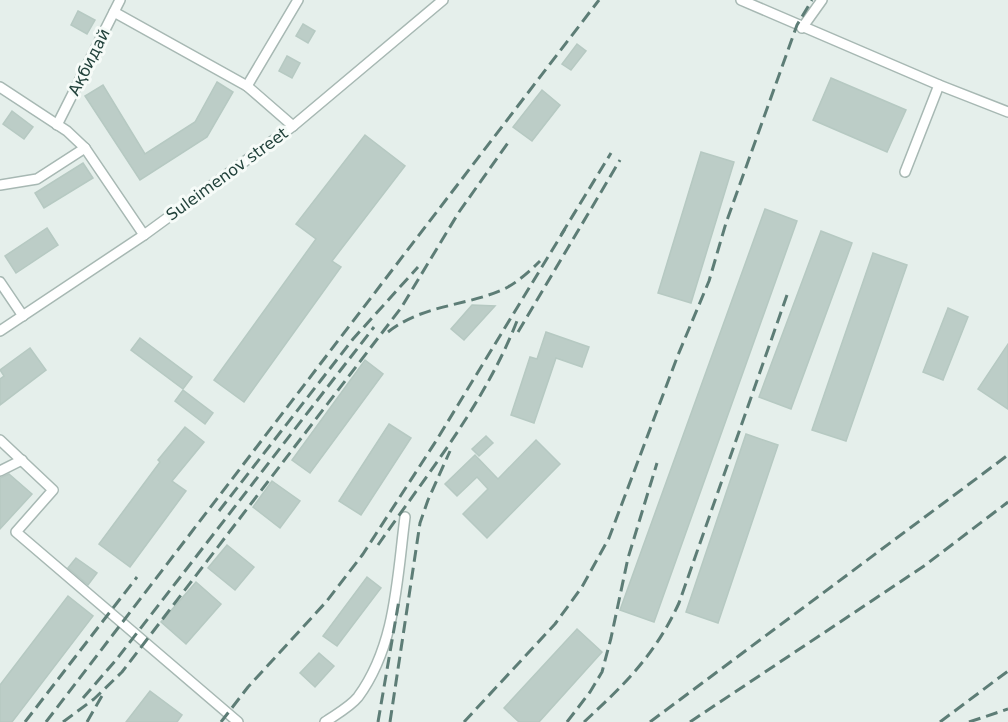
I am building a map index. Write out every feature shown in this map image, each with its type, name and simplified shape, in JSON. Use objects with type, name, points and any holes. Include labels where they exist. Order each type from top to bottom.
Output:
[{"type":"street","name":"Ақбидай","points":[[57,125],[120,0]]},
{"type":"street","points":[[248,86],[298,0]]},
{"type":"street","name":"Suleimenov street","points":[[0,331],[144,235],[292,126],[442,0]]},
{"type":"street","points":[[741,0],[802,28],[1008,112]]},
{"type":"street","points":[[802,28],[822,0]]},
{"type":"street","points":[[114,12],[248,86],[292,126]]},
{"type":"street","points":[[905,172],[939,85]]},
{"type":"street","points":[[0,87],[75,137],[85,148],[144,235]]},
{"type":"street","points":[[0,185],[37,179],[85,148]]},
{"type":"street","points":[[1,285],[23,316]]},
{"type":"street","points":[[0,440],[53,490],[16,532],[238,722]]},
{"type":"street","points":[[0,471],[22,460]]},
{"type":"street","points":[[325,722],[357,699],[381,657],[391,624],[405,517]]},
{"type":"building","points":[[78,11],[95,20],[87,34],[71,25]]},
{"type":"building","points":[[303,24],[315,31],[308,43],[296,36]]},
{"type":"building","points":[[577,44],[586,51],[571,70],[562,64]]},
{"type":"building","points":[[287,56],[300,63],[292,78],[279,71]]},
{"type":"building","points":[[831,78],[906,110],[887,152],[813,120]]},
{"type":"building","points":[[217,82],[233,92],[207,137],[140,180],[85,96],[103,85],[145,154],[195,122]]},
{"type":"building","points":[[542,90],[560,105],[532,141],[513,127]]},
{"type":"building","points":[[12,111],[33,127],[24,139],[3,124]]},
{"type":"building","points":[[365,135],[405,166],[332,261],[341,267],[244,402],[214,380],[316,239],[296,224]]},
{"type":"building","points":[[701,152],[734,162],[691,303],[658,293]]},
{"type":"building","points":[[83,163],[93,178],[44,208],[35,193]]},
{"type":"building","points":[[765,209],[797,221],[654,622],[620,610]]},
{"type":"building","points":[[47,228],[58,245],[16,273],[5,256]]},
{"type":"building","points":[[821,231],[852,243],[791,409],[759,397]]},
{"type":"building","points":[[873,253],[907,265],[846,441],[812,430]]},
{"type":"building","points":[[472,305],[495,306],[464,340],[451,329]]},
{"type":"building","points":[[948,308],[968,317],[943,380],[923,372]]},
{"type":"building","points":[[546,332],[589,347],[582,367],[556,358],[534,423],[511,415],[530,357],[537,359]]},
{"type":"building","points":[[140,338],[192,377],[183,389],[131,350]]},
{"type":"building","points":[[1008,344],[1008,409],[978,389]]},
{"type":"building","points":[[30,348],[46,370],[0,405],[0,379],[4,376],[0,370]]},
{"type":"building","points":[[365,360],[383,374],[310,473],[292,460]]},
{"type":"building","points":[[183,390],[213,413],[205,424],[175,401]]},
{"type":"building","points":[[389,424],[411,438],[361,515],[339,501]]},
{"type":"building","points":[[185,427],[204,442],[172,481],[186,491],[130,567],[99,544],[160,462],[158,460]]},
{"type":"building","points":[[746,434],[778,445],[718,623],[686,612]]},
{"type":"building","points":[[486,436],[493,443],[479,456],[472,449]]},
{"type":"building","points":[[536,440],[560,464],[487,538],[463,514],[488,489],[477,477],[457,496],[445,484],[475,455],[498,479]]},
{"type":"building","points":[[9,474],[32,494],[0,529],[0,478]]},
{"type":"building","points":[[272,481],[300,501],[280,528],[253,507]]},
{"type":"building","points":[[227,545],[254,567],[235,590],[208,568]]},
{"type":"building","points":[[76,558],[97,573],[88,585],[68,568]]},
{"type":"building","points":[[367,577],[381,588],[337,646],[323,636]]},
{"type":"building","points":[[196,582],[221,604],[186,644],[161,622]]},
{"type":"building","points":[[68,596],[93,616],[12,722],[0,722],[0,685]]},
{"type":"building","points":[[577,629],[602,652],[539,722],[519,722],[504,708]]},
{"type":"building","points":[[319,653],[334,666],[315,687],[300,673]]},
{"type":"building","points":[[150,691],[182,715],[177,722],[126,722]]},
{"type":"railway","points":[[46,722],[599,0]]},
{"type":"railway","points":[[464,722],[555,624],[582,587],[609,538],[678,355],[709,281],[726,223],[797,25],[812,0]]},
{"type":"railway","points":[[63,722],[94,699],[122,672],[401,308],[459,212],[510,140]]},
{"type":"railway","points":[[561,235],[611,153]]},
{"type":"railway","points":[[518,332],[620,160]]},
{"type":"railway","points":[[221,722],[248,687],[326,602],[363,554],[436,441],[565,229]]},
{"type":"railway","points":[[388,332],[432,310],[478,298],[508,287],[540,261]]},
{"type":"railway","points":[[219,511],[353,339],[418,267]]},
{"type":"railway","points":[[584,722],[638,668],[660,638],[679,603],[787,295]]},
{"type":"railway","points":[[378,545],[472,409],[504,351],[517,321]]},
{"type":"railway","points":[[83,698],[116,660],[374,327]]},
{"type":"railway","points":[[390,722],[420,523],[450,451]]},
{"type":"railway","points":[[650,722],[1008,455]]},
{"type":"railway","points":[[567,722],[602,672],[628,558],[657,463]]},
{"type":"railway","points":[[690,722],[924,566],[1008,502]]},
{"type":"railway","points":[[25,722],[137,577]]},
{"type":"railway","points":[[378,722],[399,600]]},
{"type":"railway","points":[[940,722],[1008,671]]},
{"type":"railway","points":[[87,722],[103,694]]},
{"type":"railway","points":[[969,722],[1008,709]]}]
